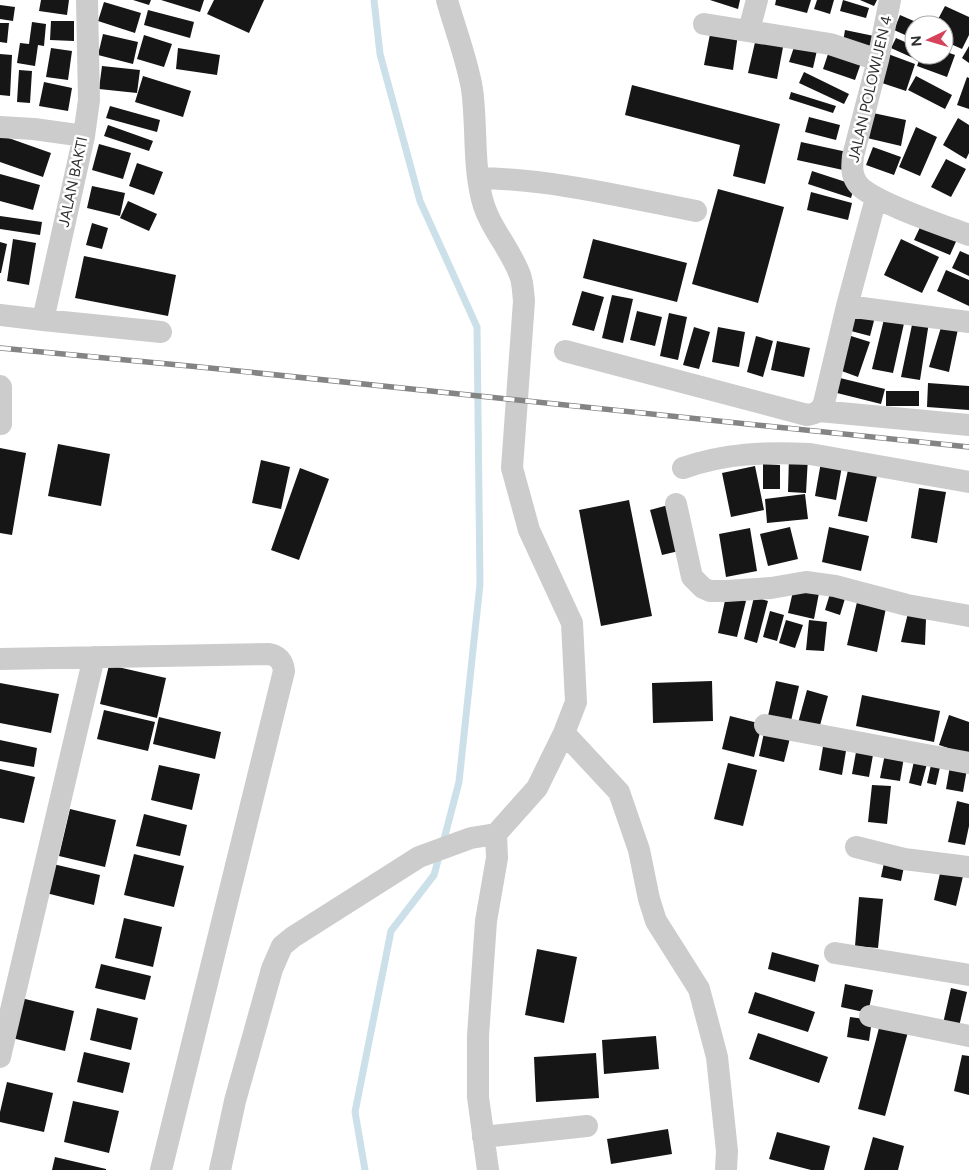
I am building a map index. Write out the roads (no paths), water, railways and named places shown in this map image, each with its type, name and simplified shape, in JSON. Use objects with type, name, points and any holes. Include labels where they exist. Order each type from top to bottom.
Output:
[{"type":"street","name":"JALAN BAKTI","points":[[43,320],[84,136],[89,100],[87,0]]},
{"type":"street","points":[[220,1170],[238,1091],[272,969],[282,946],[293,937],[419,857],[471,838],[496,834],[537,788],[564,733],[576,702],[572,623],[529,530],[512,468],[524,301],[523,289],[516,265],[491,224],[485,209],[478,178],[472,89],[467,65],[447,0]]},
{"type":"street","points":[[749,30],[757,0]]},
{"type":"street","name":"JALAN POLOWIJEN 4","points":[[890,0],[878,60],[852,164],[854,178],[857,183],[876,198],[969,235]]},
{"type":"street","points":[[704,24],[830,44],[878,60]]},
{"type":"street","points":[[0,127],[34,129],[84,136]]},
{"type":"street","points":[[478,178],[507,178],[558,184],[696,211]]},
{"type":"street","points":[[819,411],[824,403],[846,306],[876,198]]},
{"type":"street","points":[[846,306],[969,322]]},
{"type":"street","points":[[0,315],[161,332]]},
{"type":"street","points":[[565,351],[808,415],[819,411],[969,425]]},
{"type":"street","points":[[0,386],[2,387],[1,424]]},
{"type":"street","points":[[683,468],[731,455],[792,453],[810,454],[969,482]]},
{"type":"street","points":[[676,504],[692,578],[703,588],[710,591],[771,588],[806,582],[835,586],[907,605],[969,616]]},
{"type":"street","points":[[0,659],[270,654],[280,659],[284,669],[161,1170]]},
{"type":"street","points":[[0,1057],[94,657]]},
{"type":"street","points":[[765,725],[969,763]]},
{"type":"street","points":[[564,733],[619,792],[639,850],[649,899],[656,921],[699,989],[716,1057],[727,1151],[726,1170]]},
{"type":"street","points":[[488,1170],[478,1097],[478,1036],[486,920],[496,858],[496,834]]},
{"type":"street","points":[[856,847],[904,859],[969,867]]},
{"type":"street","points":[[835,953],[969,975]]},
{"type":"street","points":[[870,1016],[969,1036]]},
{"type":"street","points":[[483,1137],[587,1126]]},
{"type":"waterway","points":[[374,0],[380,54],[420,201],[477,327],[480,584],[459,782],[443,843]]},
{"type":"waterway","points":[[365,1170],[355,1112],[391,931],[434,875],[440,853]]},
{"type":"railway","points":[[0,348],[969,447]]}]
